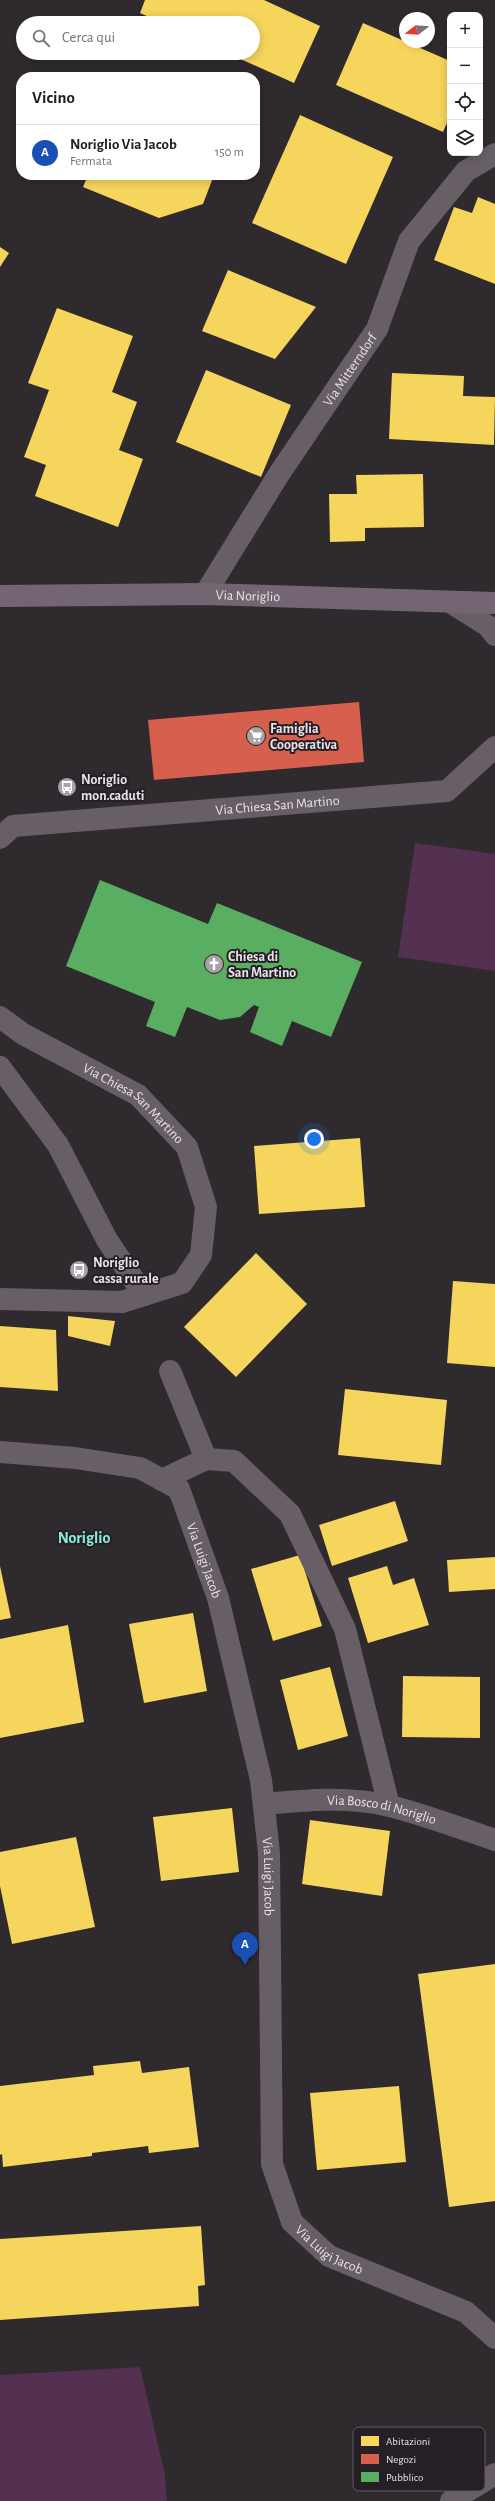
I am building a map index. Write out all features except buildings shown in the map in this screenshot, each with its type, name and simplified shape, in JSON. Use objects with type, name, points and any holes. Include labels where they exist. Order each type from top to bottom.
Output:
[{"type":"main road","name":"Via Noriglio","points":[[0,596],[206,594],[453,604],[495,603]]},
{"type":"street","name":"Via Mitterndorf","points":[[206,594],[279,474],[377,329],[409,241],[466,171],[495,154]]},
{"type":"street","points":[[453,604],[488,626],[495,635]]},
{"type":"street","name":"Via Chiesa San Martino","points":[[0,838],[13,826],[447,791],[495,748]]},
{"type":"street","points":[[472,769],[495,765]]},
{"type":"street","name":"Via Chiesa San Martino","points":[[0,1017],[23,1034],[138,1095],[187,1147],[206,1207],[201,1255],[182,1283],[122,1302],[0,1300]]},
{"type":"street","points":[[0,1067],[58,1145],[107,1240],[144,1295]]},
{"type":"street","points":[[170,1371],[206,1460]]},
{"type":"street","name":"Via Luigi Jacob","points":[[0,1452],[75,1458],[140,1468],[179,1489],[218,1598],[261,1780],[268,1852],[272,2164],[292,2222],[329,2256],[466,2312],[495,2338]]},
{"type":"street","points":[[162,1480],[206,1460],[234,1461],[290,1514],[345,1629],[388,1806]]},
{"type":"street","name":"Via Bosco di Noriglio","points":[[264,1804],[308,1799],[388,1806],[495,1840]]},
{"type":"street","points":[[485,2480],[495,2474]]},
{"type":"street","points":[[451,2501],[467,2491]]},
{"type":"shaded area","points":[[415,843],[495,854],[495,971],[398,957]]},
{"type":"shaded area","points":[[140,2367],[165,2475],[167,2501],[0,2501],[0,2375]]},
{"type":"place","name":"Famiglia Cooperativa","points":[[256,736]]},
{"type":"place","name":"Noriglio mon.caduti","points":[[67,787]]},
{"type":"place","name":"Chiesa di San Martino","points":[[214,964]]},
{"type":"place","name":"Noriglio cassa rurale","points":[[79,1270]]},
{"type":"place","name":"Noriglio Via Jacob","points":[[245,1965]]},
{"type":"district","name":"Noriglio","points":[[84,1537]]}]
